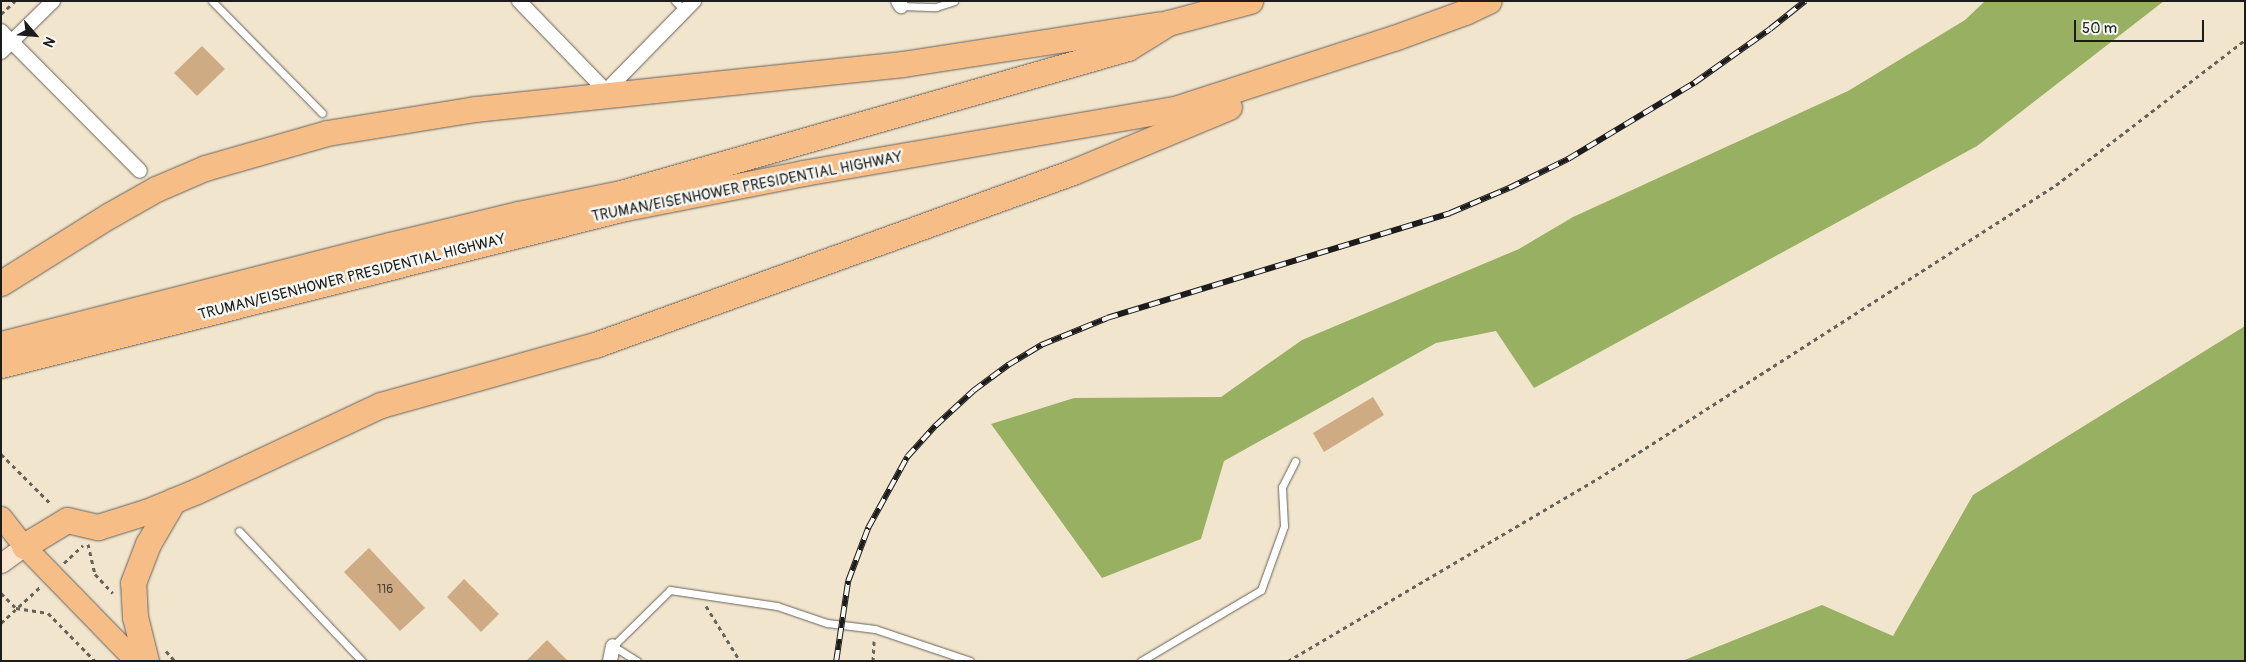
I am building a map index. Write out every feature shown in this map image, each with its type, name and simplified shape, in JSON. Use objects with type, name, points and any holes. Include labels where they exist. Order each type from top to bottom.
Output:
[{"type":"highway","name":"TRUMAN/EISENHOWER PRESIDENTIAL HIGHWAY","points":[[1,365],[623,200],[1128,48],[1168,23],[1250,1]]},
{"type":"highway","name":"TRUMAN/EISENHOWER PRESIDENTIAL HIGHWAY","points":[[1,344],[417,238],[623,200],[803,173],[1178,108],[1394,38],[1465,12],[1489,1]]},
{"type":"highway","points":[[1,283],[110,214],[156,189],[204,168],[327,133],[475,109],[903,64],[1168,23]]},
{"type":"highway","points":[[24,546],[67,520],[98,527],[173,501],[381,406],[595,346],[1073,172],[1394,38]]},
{"type":"highway","points":[[160,654],[135,617],[133,584],[148,544],[173,501]]},
{"type":"main road","points":[[1,517],[24,546],[136,661]]},
{"type":"street","points":[[1,52],[53,1]]},
{"type":"street","points":[[519,1],[606,91],[685,5]]},
{"type":"street","points":[[1,31],[140,171]]},
{"type":"street","points":[[1,563],[24,546]]},
{"type":"street","points":[[610,661],[613,646]]},
{"type":"lane","points":[[212,1],[322,113]]},
{"type":"lane","points":[[899,4],[936,7],[954,1]]},
{"type":"lane","points":[[1141,661],[1261,590],[1284,526],[1282,488],[1295,460]]},
{"type":"lane","points":[[239,531],[362,661]]},
{"type":"lane","points":[[637,661],[613,646],[670,590],[777,606],[827,623],[875,629],[970,661]]},
{"type":"path","points":[[1,14],[15,1]]},
{"type":"path","points":[[1288,661],[1605,474],[2048,190],[2245,40]]},
{"type":"path","points":[[1,454],[87,541],[95,574],[135,617]]},
{"type":"path","points":[[1,593],[16,608],[48,613],[95,661]]},
{"type":"path","points":[[698,594],[740,661]]},
{"type":"path","points":[[873,661],[875,629]]},
{"type":"path","points":[[160,654],[175,661]]},
{"type":"green space","points":[[1985,1],[2164,1],[1977,146],[1534,388],[1496,331],[1436,343],[1224,461],[1201,539],[1102,578],[991,424],[1074,398],[1221,397],[1302,340],[1519,249],[1573,217],[1848,91],[1965,20]]},
{"type":"green space","points":[[2245,326],[2245,661],[1682,661],[1822,605],[1893,636],[1973,495]]},
{"type":"building","points":[[202,46],[225,69],[197,96],[174,73]]},
{"type":"building","points":[[1373,397],[1384,415],[1324,452],[1313,433]]},
{"type":"building","points":[[369,548],[425,608],[400,631],[344,572]]},
{"type":"building","points":[[464,579],[499,614],[481,632],[447,597]]},
{"type":"building","points":[[547,640],[568,661],[526,661]]},
{"type":"railway","points":[[836,661],[848,581],[868,528],[907,457],[935,426],[973,391],[1008,365],[1041,345],[1107,318],[1450,213],[1509,188],[1568,159],[1694,83],[1770,29],[1805,1]]}]
